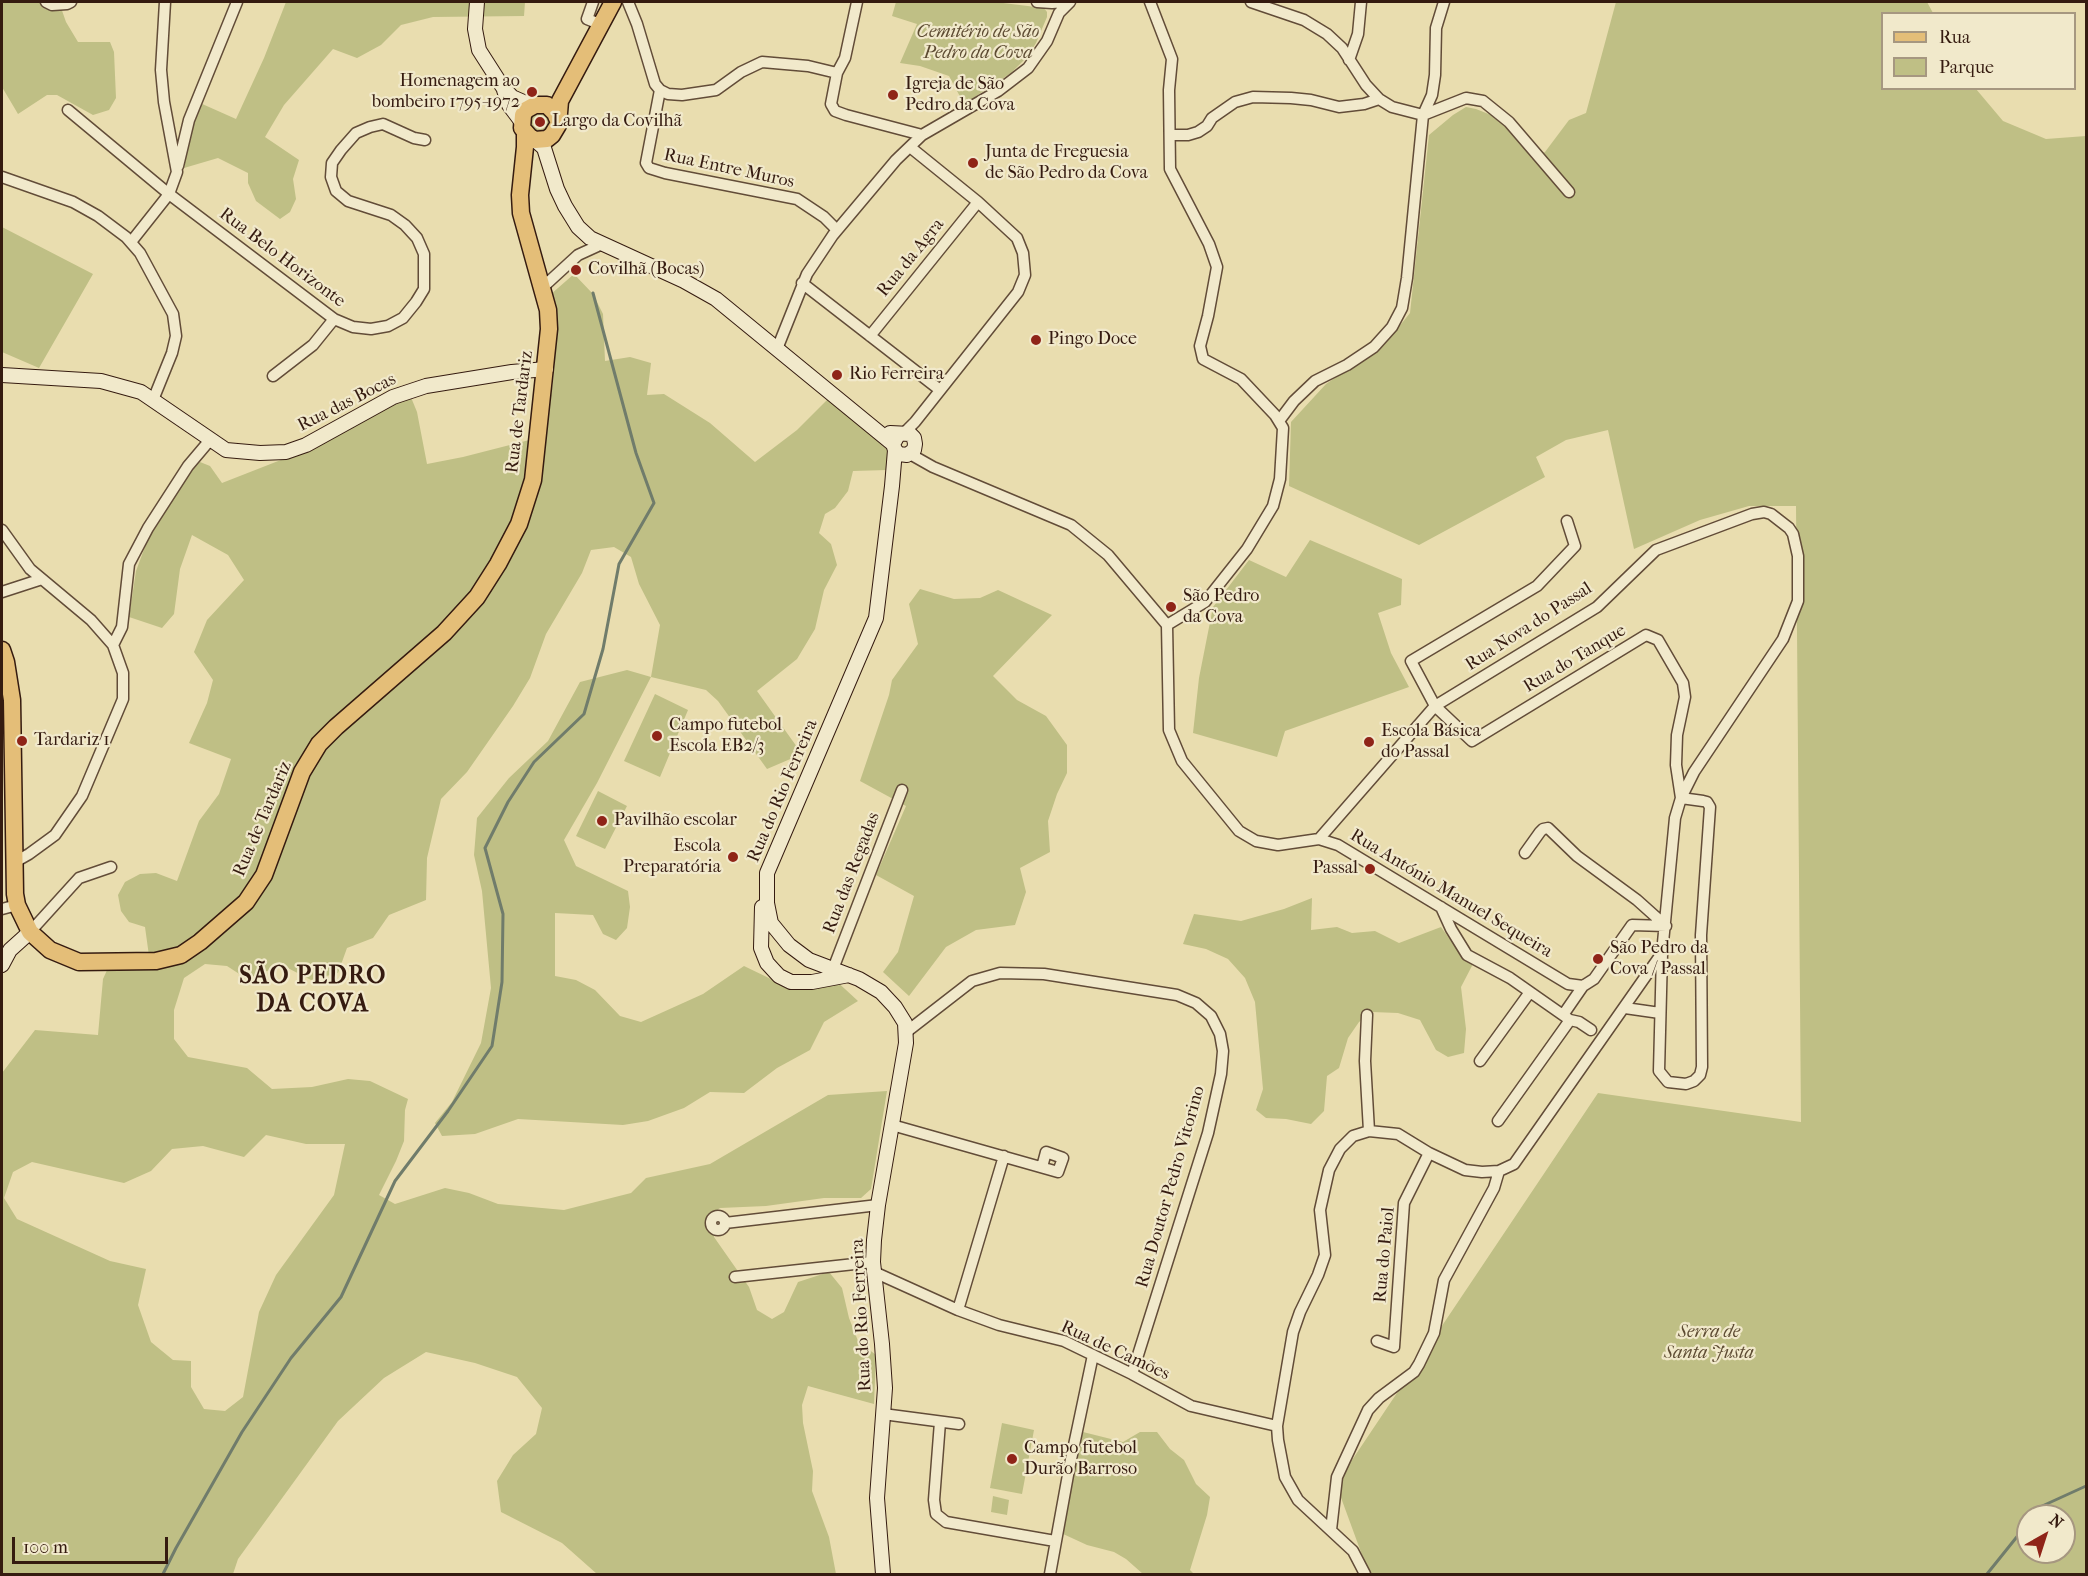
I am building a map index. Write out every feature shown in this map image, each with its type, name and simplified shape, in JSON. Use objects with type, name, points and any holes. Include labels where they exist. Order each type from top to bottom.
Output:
[{"type":"main road","points":[[566,87],[558,96],[526,110],[527,131],[547,139],[552,135],[558,125],[560,101],[566,87],[613,2]]},
{"type":"main road","points":[[538,104],[551,108],[557,118]]},
{"type":"main road","name":"Rua de Tardariz","points":[[2,650],[12,700],[15,862],[9,907],[30,932],[50,950],[79,962],[156,961],[181,955],[200,942],[246,902],[264,874],[302,772],[319,744],[444,633],[477,597],[519,524],[532,480],[549,329],[548,310],[521,213],[520,195],[529,146],[527,131]]},
{"type":"street","points":[[45,2],[52,5],[71,2]]},
{"type":"street","points":[[165,2],[161,70],[164,102],[177,172]]},
{"type":"street","points":[[131,242],[169,194],[177,172],[189,120],[237,2]]},
{"type":"street","points":[[477,2],[475,29],[479,50],[502,86],[512,97],[520,102],[538,104]]},
{"type":"street","points":[[593,2],[587,19],[602,25]]},
{"type":"street","points":[[628,2],[655,84],[668,94],[682,95],[716,90],[741,72],[762,62],[808,66],[837,73]]},
{"type":"street","points":[[857,2],[845,58],[837,73],[831,104],[835,111],[922,135]]},
{"type":"street","points":[[1037,2],[1068,2]]},
{"type":"street","points":[[777,349],[802,283],[837,230],[896,160],[922,135],[998,91],[1028,68],[1047,41],[1059,13],[1068,2]]},
{"type":"street","points":[[1150,2],[1172,59],[1169,90],[1170,169],[1209,244],[1217,267],[1200,346],[1203,359],[1241,379],[1275,415],[1282,428],[1280,479],[1273,506],[1247,549],[1204,602],[1167,625]]},
{"type":"street","points":[[1251,2],[1304,20],[1327,34],[1342,48],[1366,85],[1379,99],[1392,107],[1423,115],[1466,98],[1483,101],[1509,122],[1569,192]]},
{"type":"street","points":[[1349,60],[1358,34],[1361,2]]},
{"type":"street","points":[[1279,421],[1294,401],[1315,381],[1347,365],[1374,347],[1392,327],[1402,308],[1418,178],[1423,115],[1432,95],[1435,75],[1436,28],[1444,2]]},
{"type":"street","points":[[502,86],[509,105],[527,131],[544,148],[557,189],[571,217],[590,238],[684,281],[716,299],[876,429],[904,444],[933,466],[1071,525],[1108,555],[1167,625],[1169,729],[1182,761],[1239,831],[1256,841],[1278,845],[1319,838]]},
{"type":"street","name":"Rua Entre Muros","points":[[660,90],[646,163],[649,168],[797,199],[824,217],[837,230]]},
{"type":"street","points":[[1170,135],[1188,135],[1198,132],[1207,126],[1212,118],[1236,102],[1253,97],[1311,100],[1339,107],[1364,104],[1379,99]]},
{"type":"street","name":"Rua Belo Horizonte","points":[[68,110],[169,194],[334,319],[353,327],[371,329],[388,326],[402,318],[416,302],[424,289],[426,274],[424,254],[417,238],[405,225],[391,215],[348,201],[336,191],[331,177],[332,163],[356,133],[370,126],[383,124],[414,138],[425,140]]},
{"type":"street","points":[[548,158],[548,147],[552,135]]},
{"type":"street","points":[[904,444],[915,422],[1018,292],[1025,275],[1023,252],[1017,238],[978,202],[910,147]]},
{"type":"street","points":[[2,177],[73,202],[98,216],[131,242],[153,273],[173,314],[176,336],[172,353],[153,400]]},
{"type":"street","name":"Rua da Agra","points":[[870,336],[978,202]]},
{"type":"street","points":[[542,288],[578,255],[602,244]]},
{"type":"street","points":[[802,283],[940,390]]},
{"type":"street","points":[[273,376],[313,345],[334,319]]},
{"type":"street","name":"Rua das Bocas","points":[[2,375],[101,381],[141,392],[226,450],[260,453],[286,452],[306,445],[393,397],[426,386],[546,369]]},
{"type":"street","points":[[113,645],[122,627],[129,564],[148,528],[182,475],[210,440]]},
{"type":"street","name":"Rua do Rio Ferreira","points":[[884,1575],[877,1498],[885,1388],[874,1267],[878,1205],[906,1043],[905,1023],[895,1007],[881,992],[849,975],[809,960],[789,945],[771,922],[767,903],[767,873],[876,618],[892,486],[904,444]]},
{"type":"street","name":"Rua Nova do Passal","points":[[1319,838],[1436,706],[1597,607],[1656,550],[1752,514],[1764,512],[1771,514],[1784,522],[1793,534],[1798,556],[1798,602],[1783,639],[1694,772],[1682,798],[1675,818],[1662,953],[1659,1071],[1668,1082],[1686,1084],[1694,1081],[1700,1075],[1702,1067],[1701,935],[1710,807],[1707,802],[1682,798]]},
{"type":"street","points":[[1436,706],[1411,661],[1537,586],[1575,546],[1567,521]]},
{"type":"street","points":[[2,530],[30,569],[91,620],[113,645],[123,673],[123,699],[82,795],[55,835],[15,862]]},
{"type":"street","points":[[2,592],[42,579]]},
{"type":"street","name":"Rua do Tanque","points":[[1436,706],[1472,741],[1646,635],[1658,640],[1683,683],[1684,697],[1677,735],[1676,765],[1682,798]]},
{"type":"street","name":"Rua das Regadas","points":[[833,969],[902,790]]},
{"type":"street","points":[[1525,853],[1540,832],[1548,828],[1577,856],[1637,900],[1666,926]]},
{"type":"street","name":"Rua António Manuel Sequeira","points":[[1319,838],[1338,845],[1568,984],[1583,986]]},
{"type":"street","points":[[2,965],[10,950],[30,932],[79,878],[111,867]]},
{"type":"street","points":[[767,873],[762,894],[761,948],[767,963],[779,976],[791,982],[812,982],[849,975]]},
{"type":"street","points":[[1441,906],[1451,930],[1467,955],[1510,978],[1566,1017],[1591,1030]]},
{"type":"street","points":[[1497,1122],[1566,1017],[1583,986],[1594,979],[1632,926],[1666,926]]},
{"type":"street","points":[[1365,1575],[1353,1551],[1298,1500],[1285,1477],[1277,1426],[1293,1332],[1325,1255],[1320,1210],[1329,1170],[1340,1149],[1353,1136],[1369,1131],[1398,1134],[1429,1153],[1465,1170],[1499,1171],[1514,1164],[1662,953]]},
{"type":"street","points":[[791,982],[807,976],[811,971],[809,960]]},
{"type":"street","name":"Rua Doutor Pedro Vitorino","points":[[905,1034],[972,981],[1000,973],[1044,974],[1177,995],[1196,1003],[1211,1016],[1220,1034],[1223,1051],[1221,1074],[1208,1134],[1132,1374]]},
{"type":"street","points":[[1480,1061],[1530,992]]},
{"type":"street","points":[[1625,1008],[1660,1013]]},
{"type":"street","points":[[1367,1015],[1365,1061],[1369,1131]]},
{"type":"street","points":[[892,1125],[1041,1167]]},
{"type":"street","name":"Rua do Paiol","points":[[1377,1341],[1394,1347],[1404,1203],[1429,1153]]},
{"type":"street","points":[[958,1310],[1004,1156]]},
{"type":"street","points":[[1331,1530],[1337,1477],[1368,1410],[1379,1398],[1414,1372],[1419,1364],[1434,1333],[1444,1280],[1494,1188],[1499,1171]]},
{"type":"street","points":[[725,1223],[878,1205]]},
{"type":"street","points":[[735,1276],[874,1267]]},
{"type":"street","name":"Rua de Camões","points":[[874,1267],[958,1310],[999,1325],[1064,1341],[1191,1406],[1277,1426]]},
{"type":"street","points":[[1050,1575],[1093,1355]]},
{"type":"street","points":[[883,1414],[959,1424]]},
{"type":"street","points":[[940,1422],[934,1500],[936,1514],[946,1522],[1055,1541]]},
{"type":"green space","points":[[2,2],[59,2],[66,22],[78,42],[110,42],[114,52],[116,98],[109,110],[93,115],[57,95],[47,95],[18,114],[2,87]]},
{"type":"green space","points":[[286,2],[525,2],[524,16],[433,17],[401,25],[381,45],[357,58],[333,49],[284,105],[265,137],[299,160],[293,179],[296,199],[290,212],[280,219],[256,201],[248,183],[248,173],[218,158],[184,168],[190,136],[200,103],[236,119]]},
{"type":"green space","name":"Cemitério de São Pedro da Cova","points":[[896,2],[995,2],[1044,8],[1047,17],[1027,57],[1011,73],[964,104],[949,76],[920,66],[900,63],[917,24],[892,16]]},
{"type":"green space","name":"Serra de Santa Justa","points":[[1616,2],[1927,2],[1932,12],[1881,12],[1881,90],[1977,90],[2003,121],[2046,139],[2086,136],[2086,1574],[1369,1574],[1336,1484],[1598,1093],[1801,1122],[1796,506],[1749,506],[1700,520],[1634,549],[1608,430],[1566,440],[1536,457],[1545,477],[1419,545],[1289,486],[1291,422],[1326,384],[1385,344],[1410,313],[1429,135],[1466,107],[1491,115],[1523,145],[1532,159],[1545,152],[1569,120],[1586,113]]},
{"type":"green space","points":[[543,110],[552,122],[546,133],[534,133],[527,120],[529,116]]},
{"type":"green space","points":[[2,227],[93,274],[39,368],[2,352]]},
{"type":"green space","points":[[574,274],[593,294],[603,314],[605,361],[630,357],[651,363],[647,395],[664,394],[710,423],[755,462],[797,430],[828,399],[886,443],[889,452],[887,470],[853,471],[848,491],[835,508],[825,514],[819,533],[831,544],[837,565],[824,590],[815,629],[797,659],[757,691],[802,754],[767,769],[718,701],[706,690],[651,677],[660,625],[639,584],[631,557],[614,547],[591,550],[582,573],[546,634],[530,678],[467,772],[441,799],[427,858],[426,900],[389,915],[373,938],[347,948],[338,973],[311,980],[282,965],[247,979],[227,966],[205,964],[184,978],[174,1010],[174,1039],[188,1057],[247,1068],[272,1089],[312,1087],[348,1079],[370,1081],[408,1099],[405,1110],[404,1141],[379,1195],[395,1204],[445,1188],[469,1193],[498,1204],[564,1210],[631,1193],[646,1178],[710,1164],[828,1095],[887,1091],[871,1189],[861,1198],[824,1198],[766,1206],[720,1208],[712,1214],[714,1237],[749,1287],[757,1310],[772,1319],[784,1312],[798,1282],[829,1272],[842,1288],[849,1318],[858,1341],[876,1355],[874,1404],[808,1386],[802,1405],[803,1423],[813,1471],[812,1491],[829,1537],[836,1574],[597,1574],[562,1543],[501,1512],[497,1481],[513,1455],[536,1434],[542,1408],[517,1377],[475,1363],[426,1352],[384,1378],[338,1421],[238,1559],[233,1574],[2,1574],[2,1073],[35,1030],[98,1035],[103,979],[108,968],[150,963],[145,927],[129,922],[121,911],[118,895],[125,882],[140,874],[156,873],[177,881],[199,821],[219,794],[231,759],[189,743],[207,703],[213,680],[194,652],[207,620],[244,580],[228,555],[192,535],[180,569],[174,614],[162,628],[129,617],[136,571],[149,536],[187,473],[200,462],[210,466],[222,483],[291,456],[408,390],[417,412],[427,464],[545,436],[557,334],[550,295]],"holes":[[[266,1135],[306,1144],[345,1144],[334,1195],[276,1275],[259,1312],[243,1397],[225,1411],[204,1409],[191,1387],[191,1361],[173,1360],[151,1342],[138,1305],[146,1269],[110,1261],[17,1219],[4,1198],[13,1172],[32,1162],[124,1183],[151,1171],[172,1149],[203,1146],[244,1157]]]},
{"type":"green space","points":[[1310,540],[1402,579],[1401,605],[1378,613],[1391,653],[1409,687],[1285,731],[1277,757],[1193,733],[1199,678],[1213,607],[1249,560],[1286,577]]},
{"type":"green space","points":[[920,589],[954,599],[980,598],[998,590],[1052,615],[993,676],[1017,700],[1046,716],[1067,745],[1067,773],[1048,821],[1050,852],[1020,868],[1026,892],[1015,925],[976,930],[946,947],[909,996],[883,972],[898,952],[914,896],[876,875],[906,806],[860,781],[892,680],[918,644],[909,604]]},
{"type":"green space","points":[[627,670],[651,677],[597,783],[564,840],[576,866],[628,891],[630,907],[627,928],[616,940],[603,934],[593,915],[555,913],[555,976],[576,980],[595,990],[620,1016],[641,1022],[703,994],[744,966],[773,980],[793,985],[833,978],[858,1001],[824,1022],[810,1050],[777,1068],[744,1093],[710,1092],[684,1108],[648,1121],[623,1125],[518,1119],[475,1134],[442,1136],[435,1123],[452,1102],[481,1043],[491,988],[482,891],[474,855],[477,818],[509,778],[548,741],[580,682]]},
{"type":"green space","name":"Campo futebol Escola EB2/3","points":[[655,694],[688,710],[660,777],[624,761]]},
{"type":"green space","name":"Pavilhão escolar","points":[[598,791],[627,806],[605,849],[576,836]]},
{"type":"green space","points":[[1312,898],[1311,930],[1337,927],[1352,933],[1375,931],[1399,943],[1441,927],[1454,945],[1474,962],[1461,987],[1466,1029],[1464,1053],[1448,1057],[1436,1050],[1420,1020],[1398,1013],[1372,1012],[1359,1022],[1348,1038],[1339,1068],[1327,1076],[1324,1111],[1311,1124],[1266,1118],[1256,1110],[1263,1089],[1255,1002],[1245,978],[1228,959],[1206,949],[1183,944],[1194,914],[1241,921],[1284,909]]},
{"type":"green space","name":"Campo futebol Durão Barroso","points":[[1002,1423],[1034,1430],[1022,1494],[990,1488]]},
{"type":"green space","points":[[1083,1432],[1123,1442],[1140,1432],[1157,1432],[1170,1449],[1184,1460],[1196,1484],[1210,1497],[1207,1515],[1190,1570],[1194,1574],[1143,1574],[1114,1552],[1087,1545],[1061,1533],[1068,1492]]},
{"type":"green space","points":[[993,1496],[1009,1500],[1007,1515],[991,1512]]},
{"type":"waterway","points":[[163,1574],[242,1432],[291,1358],[341,1297],[395,1181],[448,1111],[492,1046],[502,982],[503,914],[485,848],[508,802],[534,762],[584,714],[603,649],[619,564],[654,503],[636,453],[593,293]]},
{"type":"waterway","points":[[2047,1504],[2086,1486]]},
{"type":"waterway","points":[[1987,1574],[2016,1538]]},
{"type":"place","name":"Homenagem ao bombeiro 1795-1972","points":[[532,92]]},
{"type":"place","name":"Igreja de São Pedro da Cova","points":[[893,95]]},
{"type":"place","name":"Largo da Covilhã","points":[[540,122]]},
{"type":"place","name":"Junta de Freguesia de São Pedro da Cova","points":[[973,163]]},
{"type":"place","name":"Covilhã (Bocas)","points":[[576,270]]},
{"type":"place","name":"Pingo Doce","points":[[1036,340]]},
{"type":"place","name":"Rio Ferreira","points":[[837,375]]},
{"type":"place","name":"São Pedro da Cova","points":[[1171,607]]},
{"type":"place","name":"Campo futebol Escola EB2/3","points":[[657,736]]},
{"type":"place","name":"Tardariz 1","points":[[22,741]]},
{"type":"place","name":"Escola Básica do Passal","points":[[1369,742]]},
{"type":"place","name":"Pavilhão escolar","points":[[602,821]]},
{"type":"place","name":"Escola Preparatória","points":[[733,857]]},
{"type":"place","name":"Passal","points":[[1370,869]]},
{"type":"place","name":"São Pedro da Cova / Passal","points":[[1598,959]]},
{"type":"place","name":"Campo futebol Durão Barroso","points":[[1012,1459]]},
{"type":"district","name":"SÃO PEDRO DA COVA","points":[[313,991]]}]
